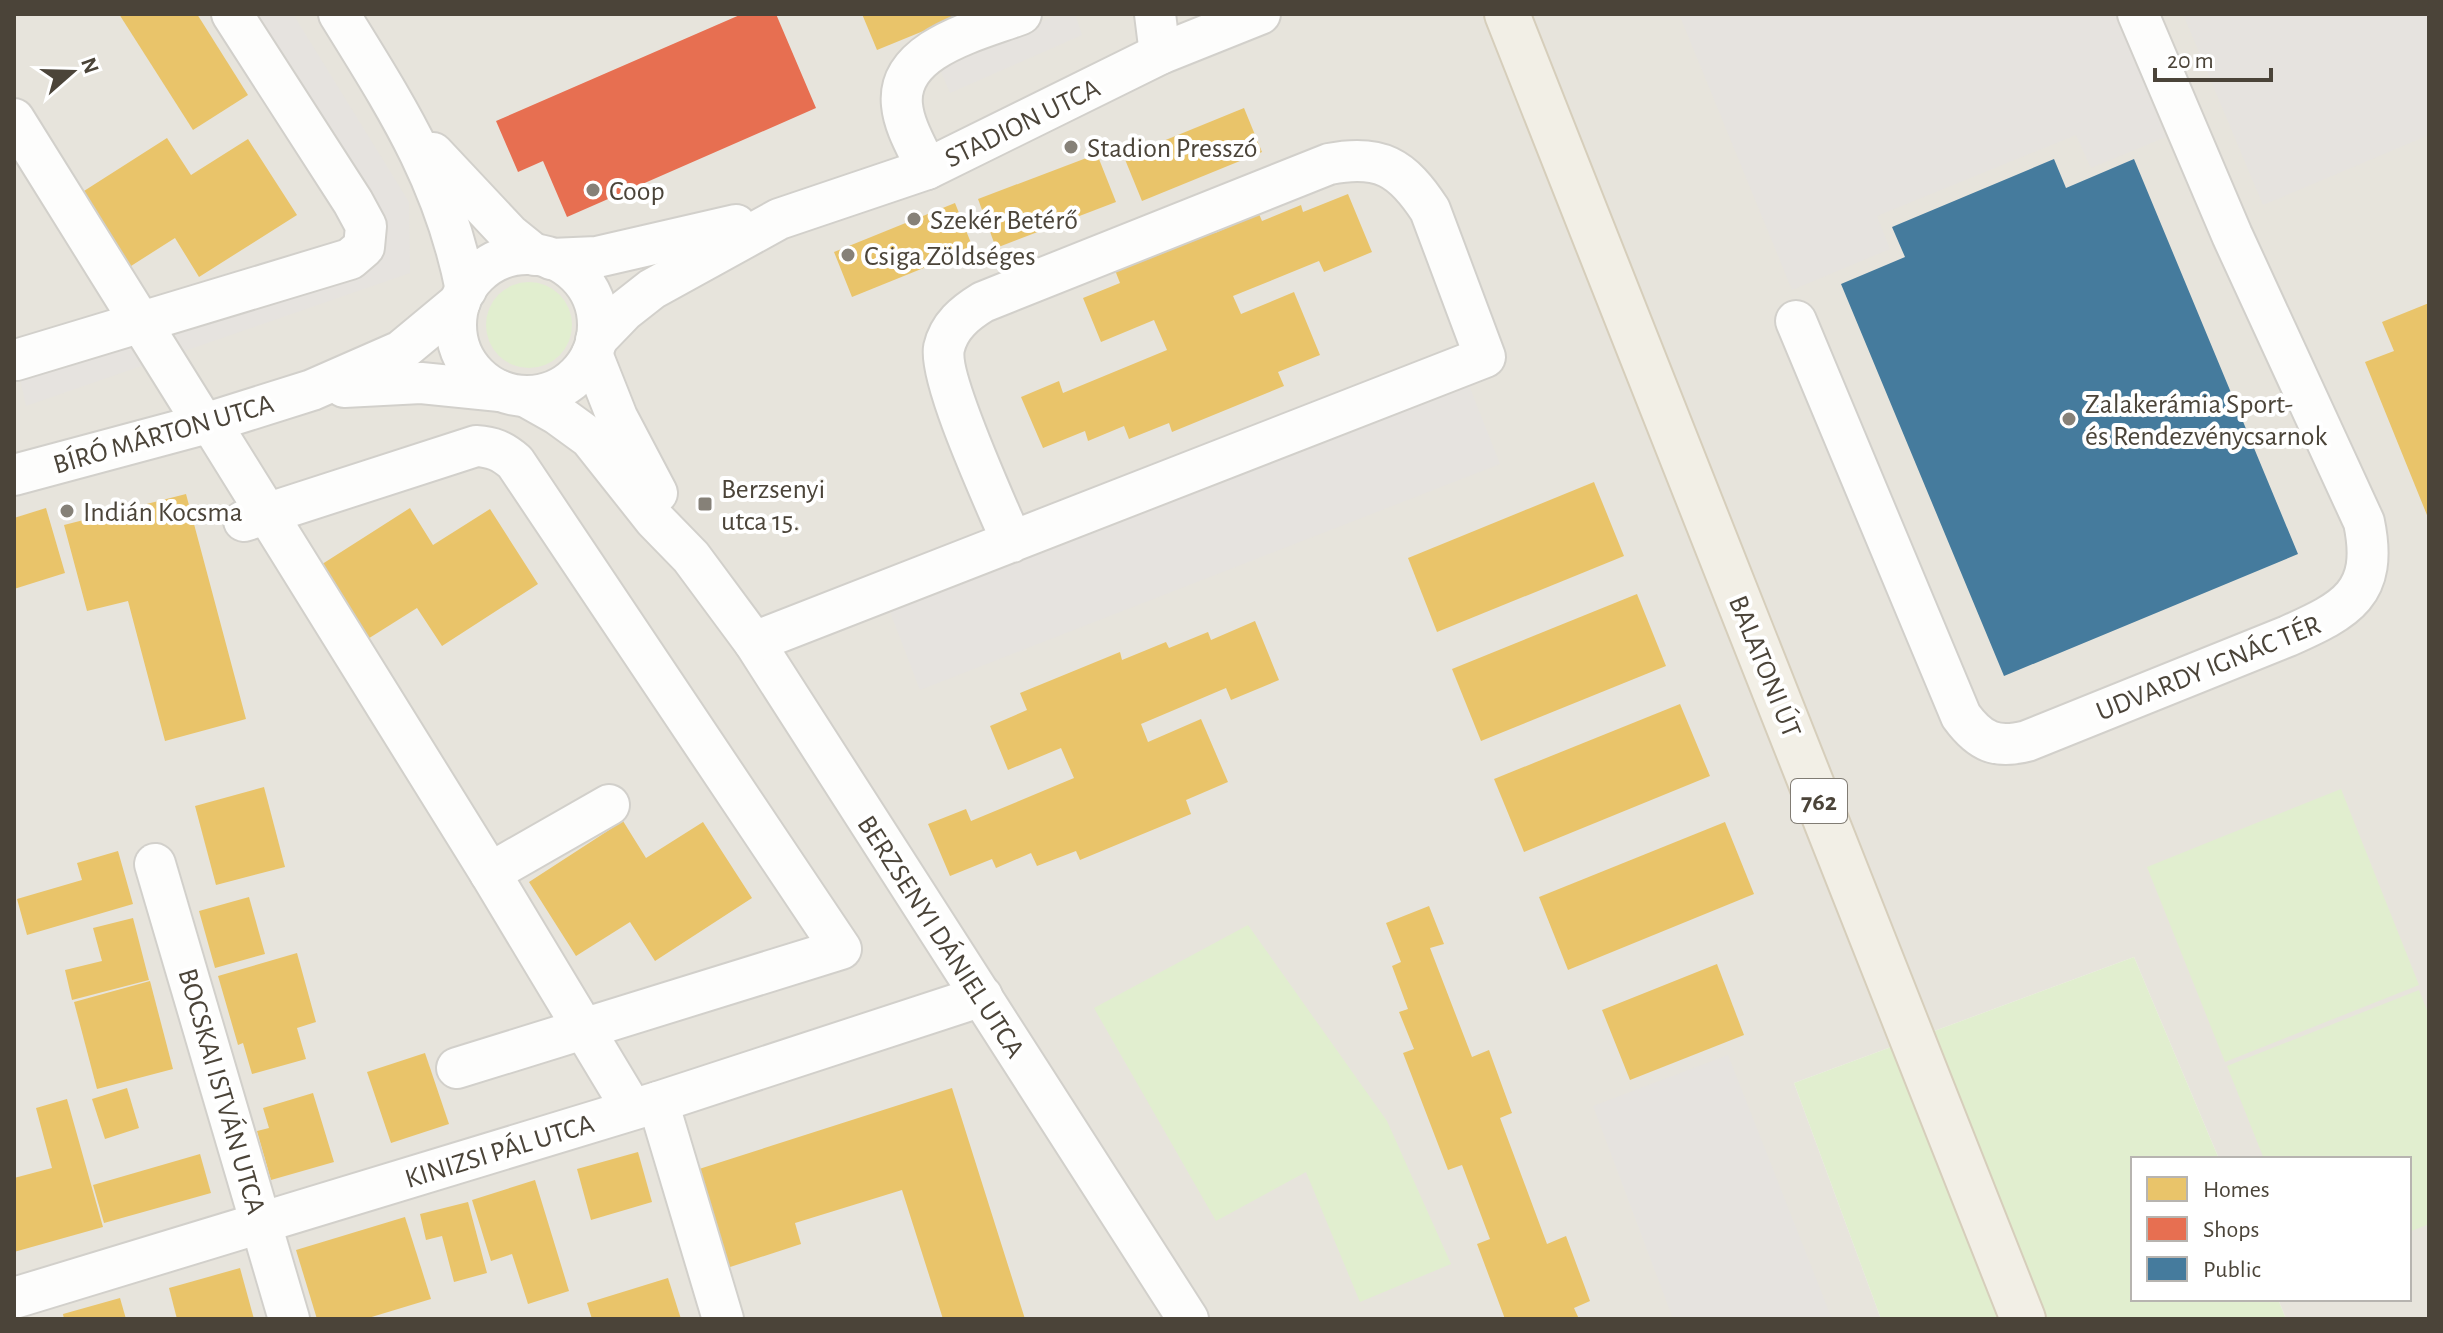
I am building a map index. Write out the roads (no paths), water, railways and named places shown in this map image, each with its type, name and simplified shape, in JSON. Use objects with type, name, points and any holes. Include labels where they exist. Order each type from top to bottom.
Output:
[{"type":"main road","name":"BALATONI ÚT","points":[[1507,14],[2023,1319]]},
{"type":"street","points":[[16,360],[350,259],[364,247],[366,226],[353,202],[232,14]]},
{"type":"street","points":[[339,14],[405,119],[451,225],[463,296],[456,329],[463,355],[479,377],[513,394],[549,393],[570,382],[579,374],[594,347],[596,311],[585,285],[576,273],[543,257],[483,208],[405,119]]},
{"type":"street","points":[[927,169],[901,104],[909,71],[931,50],[1021,14]]},
{"type":"street","points":[[1155,14],[1160,54]]},
{"type":"street","name":"STADION UTCA","points":[[543,257],[597,257],[725,227],[779,219],[927,169],[1160,54],[1213,23],[1260,14]]},
{"type":"street","name":"UDVARDY IGNÁC TÉR","points":[[1796,321],[1961,716],[1975,734],[1993,743],[2011,745],[2027,741],[2288,636],[2345,607],[2365,575],[2368,540],[2364,522],[2232,235],[2138,14]]},
{"type":"street","points":[[14,119],[207,423],[255,517],[490,873],[584,1028],[645,1105],[723,1319]]},
{"type":"street","points":[[754,642],[1012,542],[1485,357],[1430,210],[1417,190],[1387,165],[1370,160],[1329,164],[983,302],[966,312],[947,337],[944,363],[959,411],[1012,542]]},
{"type":"street","name":"STADION UTCA","points":[[594,347],[624,311],[652,289],[779,219]]},
{"type":"street","points":[[463,296],[476,277],[503,259],[543,257]]},
{"type":"street","name":"BÍRÓ MÁRTON UTCA","points":[[14,475],[207,423],[312,390],[401,351],[463,296]]},
{"type":"street","name":"BERZSENYI DÁNIEL UTCA","points":[[594,347],[617,417],[691,557]]},
{"type":"street","name":"BÍRÓ MÁRTON UTCA","points":[[312,390],[421,383],[513,394]]},
{"type":"street","name":"BERZSENYI DÁNIEL UTCA","points":[[513,394],[557,414],[590,438],[655,520],[691,557],[754,642],[1188,1319]]},
{"type":"street","points":[[255,517],[476,446],[494,447],[506,454],[515,462],[841,949],[457,1068]]},
{"type":"street","points":[[490,873],[609,805]]},
{"type":"street","name":"BOCSKAI ISTVÁN UTCA","points":[[155,864],[289,1319]]},
{"type":"street","name":"KINIZSI PÁL UTCA","points":[[14,1298],[645,1105],[982,996]]},
{"type":"place","name":"Stadion Presszó","points":[[1071,147]]},
{"type":"place","name":"Coop","points":[[593,190]]},
{"type":"place","name":"Szekér Betérő","points":[[914,219]]},
{"type":"place","name":"Csiga Zöldséges","points":[[848,255]]},
{"type":"place","name":"Zalakerámia Sport- és Rendezvénycsarnok","points":[[2069,419]]},
{"type":"place","name":"Berzsenyi utca 15.","points":[[705,504]]},
{"type":"place","name":"Indián Kocsma","points":[[67,511]]}]
